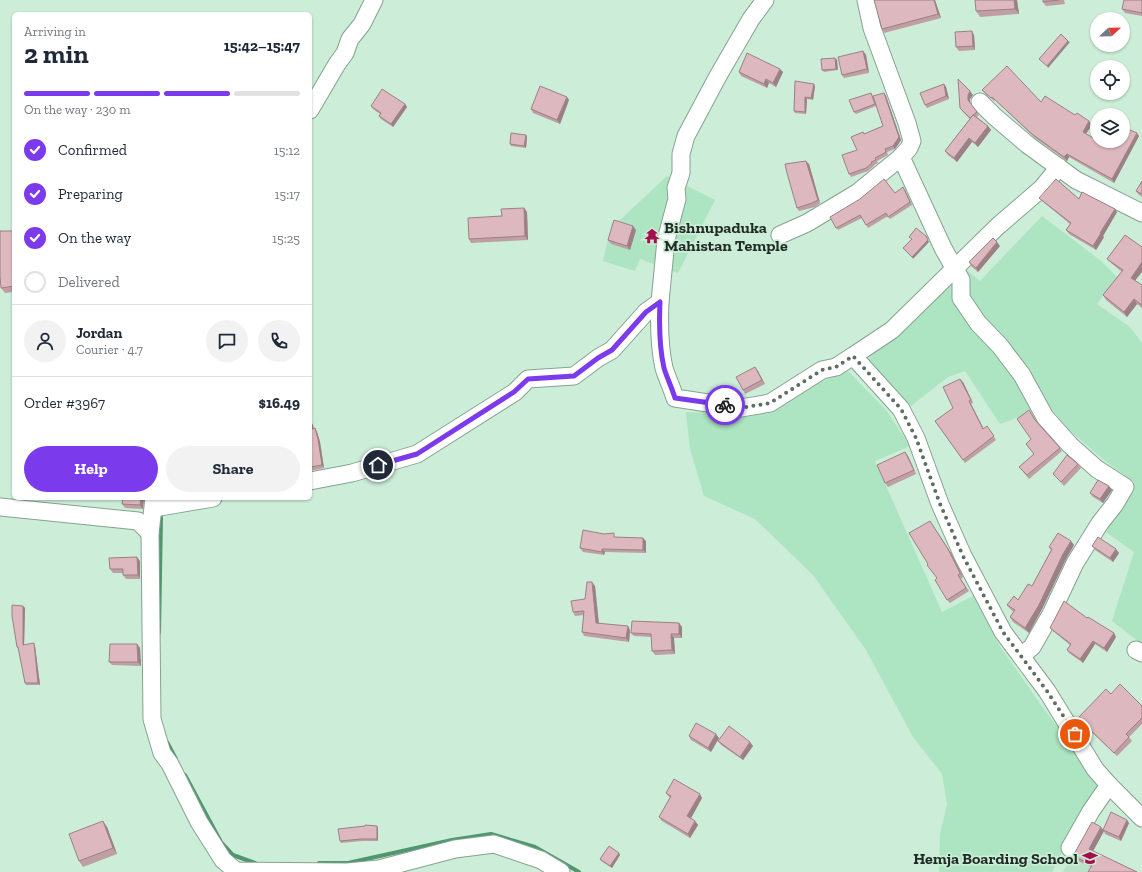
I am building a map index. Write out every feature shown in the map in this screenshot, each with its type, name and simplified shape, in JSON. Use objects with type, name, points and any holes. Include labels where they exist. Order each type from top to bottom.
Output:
[{"type":"street","points":[[312,107],[345,53],[350,39],[362,24],[374,0]]},
{"type":"street","points":[[765,0],[751,19],[718,76],[686,136],[681,154],[681,173],[676,188],[677,200],[666,240],[659,328],[664,368],[675,398],[741,408],[770,403],[822,370],[836,367],[892,330],[956,269],[998,226],[1042,188],[1059,167]]},
{"type":"street","points":[[780,235],[807,224],[857,193],[901,157],[909,148],[912,141],[907,123],[872,28],[866,0]]},
{"type":"street","points":[[980,102],[1028,145],[1076,180],[1142,213]]},
{"type":"street","points":[[901,157],[943,248],[961,280],[961,298],[978,323],[1000,346],[1022,375],[1045,417],[1070,446],[1098,469],[1125,487],[1075,563],[1051,614],[1032,648],[1021,656]]},
{"type":"street","points":[[312,481],[352,473],[417,454],[514,392],[528,379],[574,376],[598,358],[612,350],[646,312],[660,302]]},
{"type":"street","points":[[853,356],[901,409],[916,438],[940,504],[963,556],[1003,632],[1047,691],[1095,769],[1109,786],[1142,818]]},
{"type":"street","points":[[189,500],[154,503],[150,533],[152,719],[162,753],[170,764],[199,822],[223,860],[236,871],[347,872],[378,869],[455,849],[494,844],[541,860],[561,872]]},
{"type":"street","points":[[0,507],[138,521],[150,533]]},
{"type":"street","points":[[1070,848],[1091,811],[1109,786]]},
{"type":"shaded area","points":[[667,176],[715,200],[678,273],[640,259],[635,271],[603,261],[612,222],[620,220]]},
{"type":"shaded area","points":[[1042,216],[1101,261],[1117,277],[1097,304],[1130,327],[1142,343],[1142,644],[1112,621],[1134,552],[1106,532],[1134,482],[1104,460],[1068,429],[1049,406],[1000,424],[965,371],[948,377],[911,406],[868,359],[895,325],[958,263],[980,281]]},
{"type":"shaded area","points":[[848,371],[886,410],[910,446],[875,461],[942,612],[973,596],[999,645],[1046,712],[1075,748],[1098,784],[1052,872],[939,872],[940,834],[947,804],[942,774],[913,737],[866,650],[813,575],[755,519],[704,496],[690,449],[686,412],[747,414],[784,404],[818,383]]},
{"type":"shaded area","name":"Hemja Boarding School","points":[[1079,844],[1138,872],[1063,872]]},
{"type":"building","points":[[874,0],[934,0],[938,14],[882,29]]},
{"type":"building","points":[[975,0],[1014,0],[1015,9],[976,11]]},
{"type":"building","points":[[1043,0],[1059,0],[1043,2]]},
{"type":"building","points":[[1124,0],[1142,0],[1142,13],[1122,9]]},
{"type":"building","points":[[972,31],[973,46],[956,47],[955,32]]},
{"type":"building","points":[[1061,34],[1068,41],[1047,66],[1039,59]]},
{"type":"building","points":[[863,51],[867,69],[842,75],[838,57]]},
{"type":"building","points":[[747,53],[780,69],[773,83],[766,79],[764,84],[739,72]]},
{"type":"building","points":[[835,58],[836,69],[822,70],[821,59]]},
{"type":"building","points":[[1007,66],[1041,102],[1045,96],[1075,115],[1077,113],[1089,121],[1083,132],[1090,136],[1090,148],[1129,148],[1112,179],[1067,154],[1064,157],[1032,134],[992,97],[991,98],[982,90]]},
{"type":"building","points":[[958,79],[970,91],[968,100],[977,112],[970,118],[960,108]]},
{"type":"building","points":[[795,81],[814,84],[811,98],[805,97],[805,112],[794,111]]},
{"type":"building","points":[[944,84],[946,96],[925,105],[920,93]]},
{"type":"building","points":[[540,86],[567,97],[557,120],[531,109]]},
{"type":"building","points":[[382,89],[405,104],[391,124],[379,116],[381,113],[371,106]]},
{"type":"building","points":[[871,93],[875,104],[854,112],[849,100]]},
{"type":"building","points":[[884,93],[899,137],[893,146],[885,149],[886,152],[875,158],[876,160],[871,162],[872,163],[866,168],[849,174],[842,155],[857,150],[851,137],[863,132],[864,134],[883,126],[873,96]]},
{"type":"building","points":[[973,115],[988,126],[975,143],[969,138],[954,158],[945,151]]},
{"type":"building","points":[[1130,130],[1137,133],[1130,146]]},
{"type":"building","points":[[511,133],[526,135],[524,146],[510,144]]},
{"type":"building","points":[[806,161],[818,200],[797,208],[785,164]]},
{"type":"building","points":[[884,179],[895,193],[903,187],[910,202],[888,217],[886,213],[866,225],[860,215],[836,228],[830,217],[860,199]]},
{"type":"building","points":[[1056,179],[1079,199],[1082,192],[1115,209],[1093,246],[1066,230],[1071,223],[1039,198]]},
{"type":"building","points":[[1142,181],[1142,194],[1136,191]]},
{"type":"building","points":[[524,208],[525,236],[469,239],[468,218],[502,216],[501,209]]},
{"type":"building","points":[[614,220],[633,226],[627,246],[608,240]]},
{"type":"building","points":[[916,228],[926,236],[928,240],[912,257],[903,248],[912,239],[909,237]]},
{"type":"building","points":[[0,231],[12,231],[12,286],[1,288]]},
{"type":"building","points":[[1125,235],[1142,247],[1142,262],[1131,278],[1142,285],[1142,305],[1134,299],[1124,312],[1103,295],[1123,270],[1107,259]]},
{"type":"building","points":[[993,238],[997,242],[976,268],[969,262]]},
{"type":"building","points":[[755,367],[762,380],[743,390],[736,377]]},
{"type":"building","points":[[960,379],[971,400],[969,401],[983,429],[987,426],[994,436],[963,460],[935,421],[953,408],[943,387]]},
{"type":"building","points":[[1029,410],[1035,420],[1060,448],[1027,475],[1019,467],[1034,454],[1026,444],[1031,439],[1017,419]]},
{"type":"building","points":[[315,428],[318,439],[322,465],[312,467],[312,429]]},
{"type":"building","points":[[905,452],[914,470],[885,483],[877,465]]},
{"type":"building","points":[[1067,455],[1078,464],[1061,482],[1053,474]]},
{"type":"building","points":[[1098,480],[1109,486],[1100,499],[1090,493]]},
{"type":"building","points":[[123,500],[141,500],[140,505],[122,504]]},
{"type":"building","points":[[930,521],[948,549],[960,573],[958,575],[966,588],[947,600],[935,580],[937,578],[927,565],[928,564],[909,533]]},
{"type":"building","points":[[583,530],[604,534],[614,533],[614,537],[643,538],[643,550],[602,549],[602,552],[580,548]]},
{"type":"building","points":[[1058,533],[1071,541],[1063,554],[1039,605],[1025,628],[1010,617],[1015,610],[1007,605],[1014,596],[1018,600],[1028,584],[1032,586],[1052,549],[1049,547]]},
{"type":"building","points":[[1098,537],[1116,549],[1110,558],[1092,546]]},
{"type":"building","points":[[137,557],[138,575],[123,575],[123,569],[110,569],[109,558]]},
{"type":"building","points":[[587,582],[592,582],[596,623],[628,626],[626,638],[582,632],[584,611],[573,612],[571,601],[585,599]]},
{"type":"building","points":[[1064,601],[1087,618],[1088,617],[1114,633],[1104,648],[1093,641],[1080,659],[1067,650],[1071,644],[1050,628]]},
{"type":"building","points":[[12,605],[23,606],[23,645],[34,643],[38,683],[25,683],[17,647],[12,616]]},
{"type":"building","points":[[632,621],[679,623],[679,634],[671,634],[672,650],[652,651],[651,634],[631,633]]},
{"type":"building","points":[[110,644],[137,644],[138,662],[109,662]]},
{"type":"building","points":[[1120,684],[1142,706],[1142,718],[1126,734],[1129,737],[1114,753],[1078,718],[1106,689],[1111,694]]},
{"type":"building","points":[[696,723],[716,734],[708,748],[689,736]]},
{"type":"building","points":[[729,726],[750,742],[740,757],[718,741]]},
{"type":"building","points":[[674,779],[700,794],[687,816],[695,821],[688,834],[659,817],[671,796],[666,793]]},
{"type":"building","points":[[1111,812],[1127,820],[1119,837],[1103,830]]},
{"type":"building","points":[[103,821],[113,848],[79,861],[69,834]]},
{"type":"building","name":"Hemja Boarding School","points":[[1092,822],[1101,827],[1089,849],[1137,872],[1088,872],[1092,865],[1073,856]]},
{"type":"building","points":[[365,825],[377,826],[377,839],[340,841],[338,829]]},
{"type":"building","points":[[609,846],[619,853],[610,866],[600,859]]},
{"type":"waterway","points":[[159,633],[161,517]]},
{"type":"waterway","points":[[167,742],[176,759]]},
{"type":"waterway","points":[[185,775],[221,842],[233,855],[255,863]]},
{"type":"waterway","points":[[319,863],[348,863],[452,840],[491,834],[535,847],[579,872]]},
{"type":"way so far","points":[[725,405],[741,408],[770,403],[822,370],[836,367],[853,356],[874,381],[901,409],[916,438],[940,504],[963,556],[1003,632],[1047,691],[1075,734]]},
{"type":"place","name":"Bishnupaduka Mahistan Temple","points":[[652,236]]},
{"type":"place","name":"Hemja Boarding School","points":[[1090,858]]},
{"type":"route","points":[[378,465],[417,454],[514,392],[528,379],[574,376],[598,358],[612,350],[646,312],[660,302],[659,321],[664,368],[675,398],[725,405]]}]
